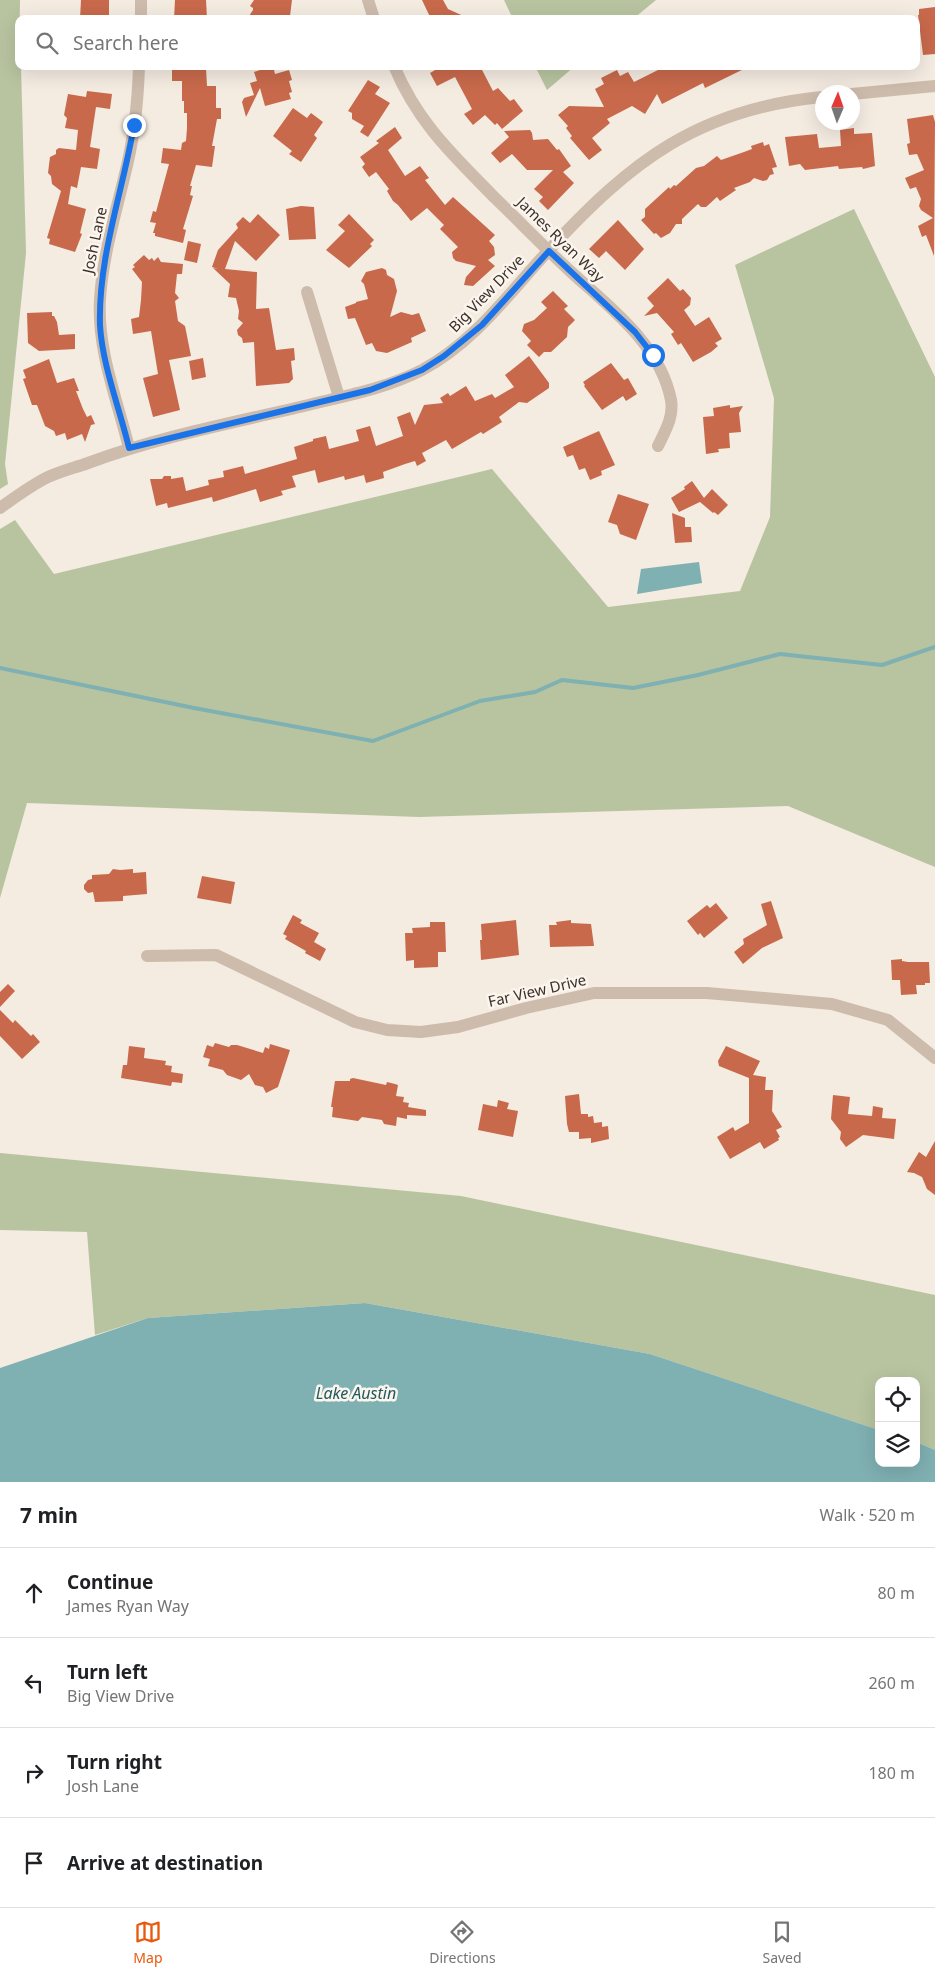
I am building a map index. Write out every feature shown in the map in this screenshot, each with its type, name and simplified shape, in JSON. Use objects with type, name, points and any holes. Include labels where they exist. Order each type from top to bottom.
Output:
[{"type":"street","points":[[141,0],[141,15]]},
{"type":"street","points":[[368,0],[373,15]]},
{"type":"street","name":"Josh Lane","points":[[129,448],[103,348],[100,300],[103,271],[130,150],[138,98],[139,70]]},
{"type":"street","name":"James Ryan Way","points":[[396,70],[401,84],[431,131],[549,251],[635,332],[653,355],[671,399],[672,415],[658,446]]},
{"type":"street","points":[[860,93],[935,86]]},
{"type":"street","name":"Big View Drive","points":[[0,508],[44,479],[129,448],[370,390],[422,370],[444,356],[489,318],[549,251],[618,181],[640,164],[690,132],[760,106],[815,98]]},
{"type":"street","points":[[307,292],[339,397]]},
{"type":"street","name":"Far View Drive","points":[[147,956],[216,955],[355,1022],[387,1030],[421,1032],[458,1027],[526,1008],[594,993],[707,993],[832,1004],[888,1020],[935,1058]]},
{"type":"green space","points":[[0,0],[20,0],[20,15],[15,15],[15,70],[21,70],[26,253],[5,464],[8,484],[0,489]]},
{"type":"green space","points":[[504,0],[656,0],[638,15],[511,15]]},
{"type":"green space","points":[[537,70],[570,70],[547,90]]},
{"type":"green space","points":[[854,209],[935,377],[935,867],[788,806],[419,817],[27,803],[0,898],[0,529],[15,520],[54,574],[492,469],[608,607],[740,591],[770,517],[774,398],[735,265]]},
{"type":"green space","points":[[0,1153],[461,1196],[935,1295],[935,1450],[920,1444],[920,1377],[875,1377],[875,1429],[650,1354],[365,1303],[148,1318],[95,1335],[87,1232],[0,1230]]},
{"type":"water","points":[[699,562],[702,583],[637,594],[641,569]]},
{"type":"water","name":"Lake Austin","points":[[365,1303],[650,1354],[875,1429],[875,1467],[920,1467],[920,1444],[935,1450],[935,1482],[0,1482],[0,1368],[148,1318]]},
{"type":"building","points":[[81,0],[109,0],[109,15],[80,15]]},
{"type":"building","points":[[175,0],[206,0],[207,15],[174,15]]},
{"type":"building","points":[[254,0],[292,0],[290,15],[250,15],[253,10],[250,6]]},
{"type":"building","points":[[422,0],[443,0],[448,9],[461,15],[429,15]]},
{"type":"building","points":[[935,7],[935,54],[923,55],[919,9]]},
{"type":"building","points":[[172,70],[206,70],[207,86],[216,86],[216,108],[221,108],[221,119],[217,119],[212,146],[215,146],[212,167],[196,165],[190,186],[192,186],[190,195],[193,196],[183,229],[186,230],[183,243],[155,236],[155,233],[153,233],[156,223],[150,222],[153,211],[156,212],[169,164],[161,163],[163,148],[181,150],[182,143],[186,141],[187,113],[184,113],[184,101],[182,101],[182,81],[172,81]]},
{"type":"building","points":[[274,70],[275,74],[289,70],[292,80],[289,81],[292,92],[289,93],[291,99],[265,106],[260,88],[246,117],[242,102],[244,98],[254,95],[250,83],[257,81],[254,72]]},
{"type":"building","points":[[435,70],[482,70],[493,91],[498,88],[510,101],[514,99],[523,111],[502,129],[485,115],[473,125],[464,114],[472,109],[455,77],[437,86],[430,73]]},
{"type":"building","points":[[617,70],[620,76],[628,72],[634,82],[658,70],[742,70],[705,88],[703,83],[662,104],[657,94],[645,114],[632,106],[607,119],[610,123],[592,138],[602,150],[589,160],[570,138],[572,136],[566,128],[568,126],[558,115],[569,106],[604,107],[595,89],[604,84],[601,78]]},
{"type":"building","points":[[368,80],[380,87],[375,94],[390,103],[368,137],[360,132],[364,126],[352,119],[352,113],[348,111]]},
{"type":"building","points":[[87,91],[112,94],[110,109],[96,107],[90,147],[100,149],[97,169],[81,167],[77,188],[71,186],[68,204],[86,209],[80,233],[82,234],[75,252],[49,244],[50,239],[47,238],[61,191],[52,184],[51,176],[48,173],[50,157],[56,154],[56,150],[59,148],[76,150],[78,130],[65,128],[67,118],[64,115],[68,94],[86,97]]},
{"type":"building","points":[[293,108],[307,118],[311,113],[323,122],[314,135],[317,138],[301,162],[289,154],[292,151],[273,136]]},
{"type":"building","points":[[933,115],[935,122],[934,256],[926,235],[922,237],[918,226],[933,218],[921,210],[919,206],[921,199],[916,187],[910,189],[905,178],[924,170],[917,154],[909,155],[907,144],[910,143],[907,119]]},
{"type":"building","points":[[395,127],[402,138],[388,150],[405,176],[420,166],[429,178],[425,180],[445,205],[453,197],[495,235],[489,241],[494,247],[495,255],[488,260],[495,266],[473,286],[464,285],[466,277],[476,266],[456,261],[453,258],[452,252],[458,247],[440,229],[444,225],[427,208],[411,221],[393,201],[387,191],[389,189],[376,172],[369,177],[362,167],[365,164],[360,157],[379,143],[376,141]]},
{"type":"building","points":[[530,130],[533,140],[548,139],[557,150],[559,149],[571,166],[563,172],[574,183],[548,210],[539,201],[543,197],[534,189],[553,170],[527,170],[512,154],[500,163],[491,153],[509,137],[504,131]]},
{"type":"building","points":[[840,130],[854,130],[854,134],[872,133],[875,166],[863,169],[862,167],[839,169],[838,166],[805,170],[800,164],[789,166],[785,137],[817,134],[819,148],[841,146]]},
{"type":"building","points":[[763,142],[764,146],[769,144],[777,167],[772,168],[774,174],[770,175],[767,180],[763,181],[754,178],[750,182],[734,188],[736,190],[720,201],[717,197],[706,207],[701,207],[698,204],[682,219],[682,224],[676,224],[670,233],[661,238],[656,233],[654,234],[641,220],[645,217],[645,209],[669,187],[670,189],[674,185],[676,186],[696,168],[704,166],[717,156],[721,160],[752,149],[751,146]]},
{"type":"building","points":[[301,206],[314,207],[316,239],[289,240],[286,209]]},
{"type":"building","points":[[258,214],[280,235],[256,261],[235,241],[225,269],[257,272],[256,309],[269,308],[276,350],[294,348],[295,360],[291,361],[293,379],[289,383],[256,386],[254,342],[243,343],[242,338],[238,335],[237,330],[243,323],[238,319],[239,311],[236,298],[228,297],[230,284],[213,268],[218,269],[212,267],[218,250],[238,228],[236,224],[243,217],[250,223]]},
{"type":"building","points":[[349,214],[374,240],[370,244],[372,246],[349,268],[326,250],[345,231],[338,225]]},
{"type":"building","points":[[618,220],[644,249],[625,270],[606,251],[599,258],[589,249]]},
{"type":"building","points":[[188,241],[201,244],[197,263],[184,260]]},
{"type":"building","points":[[144,255],[149,260],[152,258],[154,261],[158,257],[161,262],[183,264],[182,274],[177,274],[175,293],[179,298],[175,301],[178,321],[185,326],[191,356],[169,360],[180,410],[153,417],[143,378],[158,374],[151,331],[133,334],[131,319],[139,317],[142,282],[132,269],[135,267],[133,265]]},
{"type":"building","points":[[382,268],[386,270],[387,275],[394,279],[397,291],[390,317],[401,312],[412,315],[419,313],[426,331],[411,338],[412,342],[387,353],[376,351],[372,343],[366,345],[355,318],[348,319],[345,307],[368,299],[364,284],[361,281],[366,272]]},
{"type":"building","points":[[668,278],[680,291],[683,289],[691,298],[690,305],[684,310],[695,326],[709,317],[722,339],[715,343],[718,346],[711,352],[693,362],[681,343],[678,345],[671,334],[674,332],[657,313],[644,316],[654,306],[647,298]]},
{"type":"building","points":[[553,291],[568,306],[564,309],[575,320],[568,327],[567,337],[551,352],[544,352],[539,357],[527,345],[531,341],[522,331],[524,324],[534,320],[547,308],[541,302]]},
{"type":"building","points":[[52,312],[52,316],[54,316],[57,322],[59,335],[75,334],[75,349],[39,351],[28,343],[27,313]]},
{"type":"building","points":[[529,356],[549,383],[549,388],[527,403],[519,402],[499,417],[502,422],[483,434],[481,432],[452,449],[446,440],[422,453],[426,461],[417,466],[415,461],[405,464],[383,472],[384,478],[366,483],[364,475],[345,480],[344,476],[318,483],[315,470],[292,476],[296,487],[281,491],[283,495],[260,502],[256,489],[213,502],[212,497],[168,508],[167,503],[156,506],[150,479],[162,479],[164,476],[171,476],[171,479],[183,477],[186,491],[209,485],[208,480],[224,477],[223,471],[243,466],[245,474],[297,459],[294,447],[313,441],[313,439],[326,436],[329,449],[359,441],[356,430],[370,426],[376,446],[403,436],[397,417],[410,412],[415,425],[424,405],[443,403],[440,398],[448,393],[450,396],[466,386],[475,401],[492,394],[495,398],[514,387],[505,375]]},
{"type":"building","points":[[203,358],[206,377],[192,380],[189,361]]},
{"type":"building","points":[[49,359],[57,383],[74,378],[79,391],[76,391],[83,409],[87,417],[91,415],[95,424],[91,425],[85,442],[82,434],[67,440],[65,433],[56,436],[54,431],[45,426],[37,405],[32,405],[23,379],[26,378],[23,370]]},
{"type":"building","points":[[611,363],[624,380],[628,378],[637,394],[626,401],[623,396],[602,410],[583,382]]},
{"type":"building","points":[[730,405],[730,408],[743,406],[739,413],[741,432],[729,433],[730,448],[718,449],[719,452],[706,454],[703,417],[714,416],[713,408]]},
{"type":"building","points":[[599,431],[615,465],[601,471],[602,475],[590,480],[585,468],[579,470],[573,455],[567,457],[563,447]]},
{"type":"building","points":[[692,481],[704,498],[712,489],[728,505],[718,515],[700,502],[702,501],[679,512],[671,498],[685,489],[684,487]]},
{"type":"building","points":[[618,494],[649,504],[636,540],[620,534],[617,525],[608,522]]},
{"type":"building","points":[[672,513],[685,518],[685,527],[691,527],[692,542],[675,543]]},
{"type":"building","points":[[113,869],[133,869],[133,873],[146,872],[147,894],[123,896],[123,901],[95,902],[93,892],[88,893],[84,889],[84,885],[88,880],[92,879],[92,875],[109,874]]},
{"type":"building","points":[[202,876],[235,882],[231,904],[197,898]]},
{"type":"building","points":[[771,901],[783,938],[762,948],[743,964],[734,952],[744,944],[743,939],[767,925],[761,904]]},
{"type":"building","points":[[716,903],[728,918],[704,938],[700,933],[698,935],[687,921],[707,905],[710,908]]},
{"type":"building","points":[[293,915],[302,920],[300,923],[319,933],[314,942],[326,949],[320,961],[285,939],[287,936],[283,934]]},
{"type":"building","points":[[516,920],[519,955],[481,960],[481,924]]},
{"type":"building","points":[[571,920],[571,923],[591,924],[594,946],[550,947],[549,925],[557,925],[556,922]]},
{"type":"building","points":[[430,922],[445,922],[446,952],[438,952],[438,967],[414,968],[414,960],[406,961],[405,933],[413,933],[412,928],[430,927]]},
{"type":"building","points":[[902,959],[902,961],[908,962],[929,962],[930,983],[916,985],[917,994],[901,995],[900,980],[892,980],[891,960]]},
{"type":"building","points":[[8,984],[15,991],[0,1007],[0,992]]},
{"type":"building","points":[[0,1010],[13,1023],[15,1020],[40,1042],[22,1059],[0,1036]]},
{"type":"building","points":[[215,1043],[229,1047],[237,1045],[263,1053],[265,1047],[269,1049],[270,1044],[290,1050],[278,1087],[266,1093],[263,1087],[255,1085],[249,1074],[241,1080],[227,1075],[223,1070],[208,1066],[210,1059],[203,1057],[207,1045],[213,1047]]},
{"type":"building","points":[[129,1046],[145,1048],[144,1058],[166,1061],[165,1065],[172,1066],[171,1072],[183,1074],[182,1083],[172,1082],[171,1086],[121,1078],[123,1065],[127,1065]]},
{"type":"building","points":[[726,1046],[760,1061],[753,1075],[766,1077],[765,1090],[773,1090],[772,1111],[782,1127],[776,1130],[780,1137],[778,1138],[779,1140],[764,1149],[760,1142],[730,1159],[717,1137],[733,1127],[735,1131],[749,1123],[749,1078],[719,1066],[718,1061]]},
{"type":"building","points":[[353,1078],[386,1085],[387,1082],[398,1085],[396,1096],[404,1097],[403,1102],[409,1103],[408,1107],[426,1110],[426,1116],[407,1115],[407,1119],[397,1117],[396,1126],[384,1124],[382,1120],[362,1117],[358,1121],[332,1117],[333,1107],[331,1107],[335,1081],[350,1081]]},
{"type":"building","points":[[579,1094],[581,1114],[588,1114],[588,1117],[593,1116],[594,1123],[602,1122],[602,1127],[608,1126],[609,1139],[591,1143],[591,1138],[579,1139],[579,1132],[569,1132],[565,1096]]},
{"type":"building","points":[[833,1095],[850,1097],[848,1114],[872,1116],[873,1106],[883,1108],[882,1118],[896,1119],[894,1139],[863,1135],[846,1147],[840,1139],[841,1132],[831,1119]]},
{"type":"building","points":[[498,1100],[509,1103],[507,1109],[518,1111],[513,1137],[478,1130],[483,1104],[497,1107]]},
{"type":"building","points":[[935,1141],[935,1195],[927,1189],[922,1177],[907,1172],[919,1152],[926,1157]]},
{"type":"waterway","points":[[0,668],[194,708],[373,741],[480,701],[535,692],[562,680],[633,688],[698,675],[780,654],[882,665],[935,647]]},
{"type":"route","points":[[134,125],[129,158],[103,271],[100,300],[100,327],[103,348],[129,448],[370,390],[422,370],[444,356],[482,325],[549,251],[635,332],[653,355]]}]
